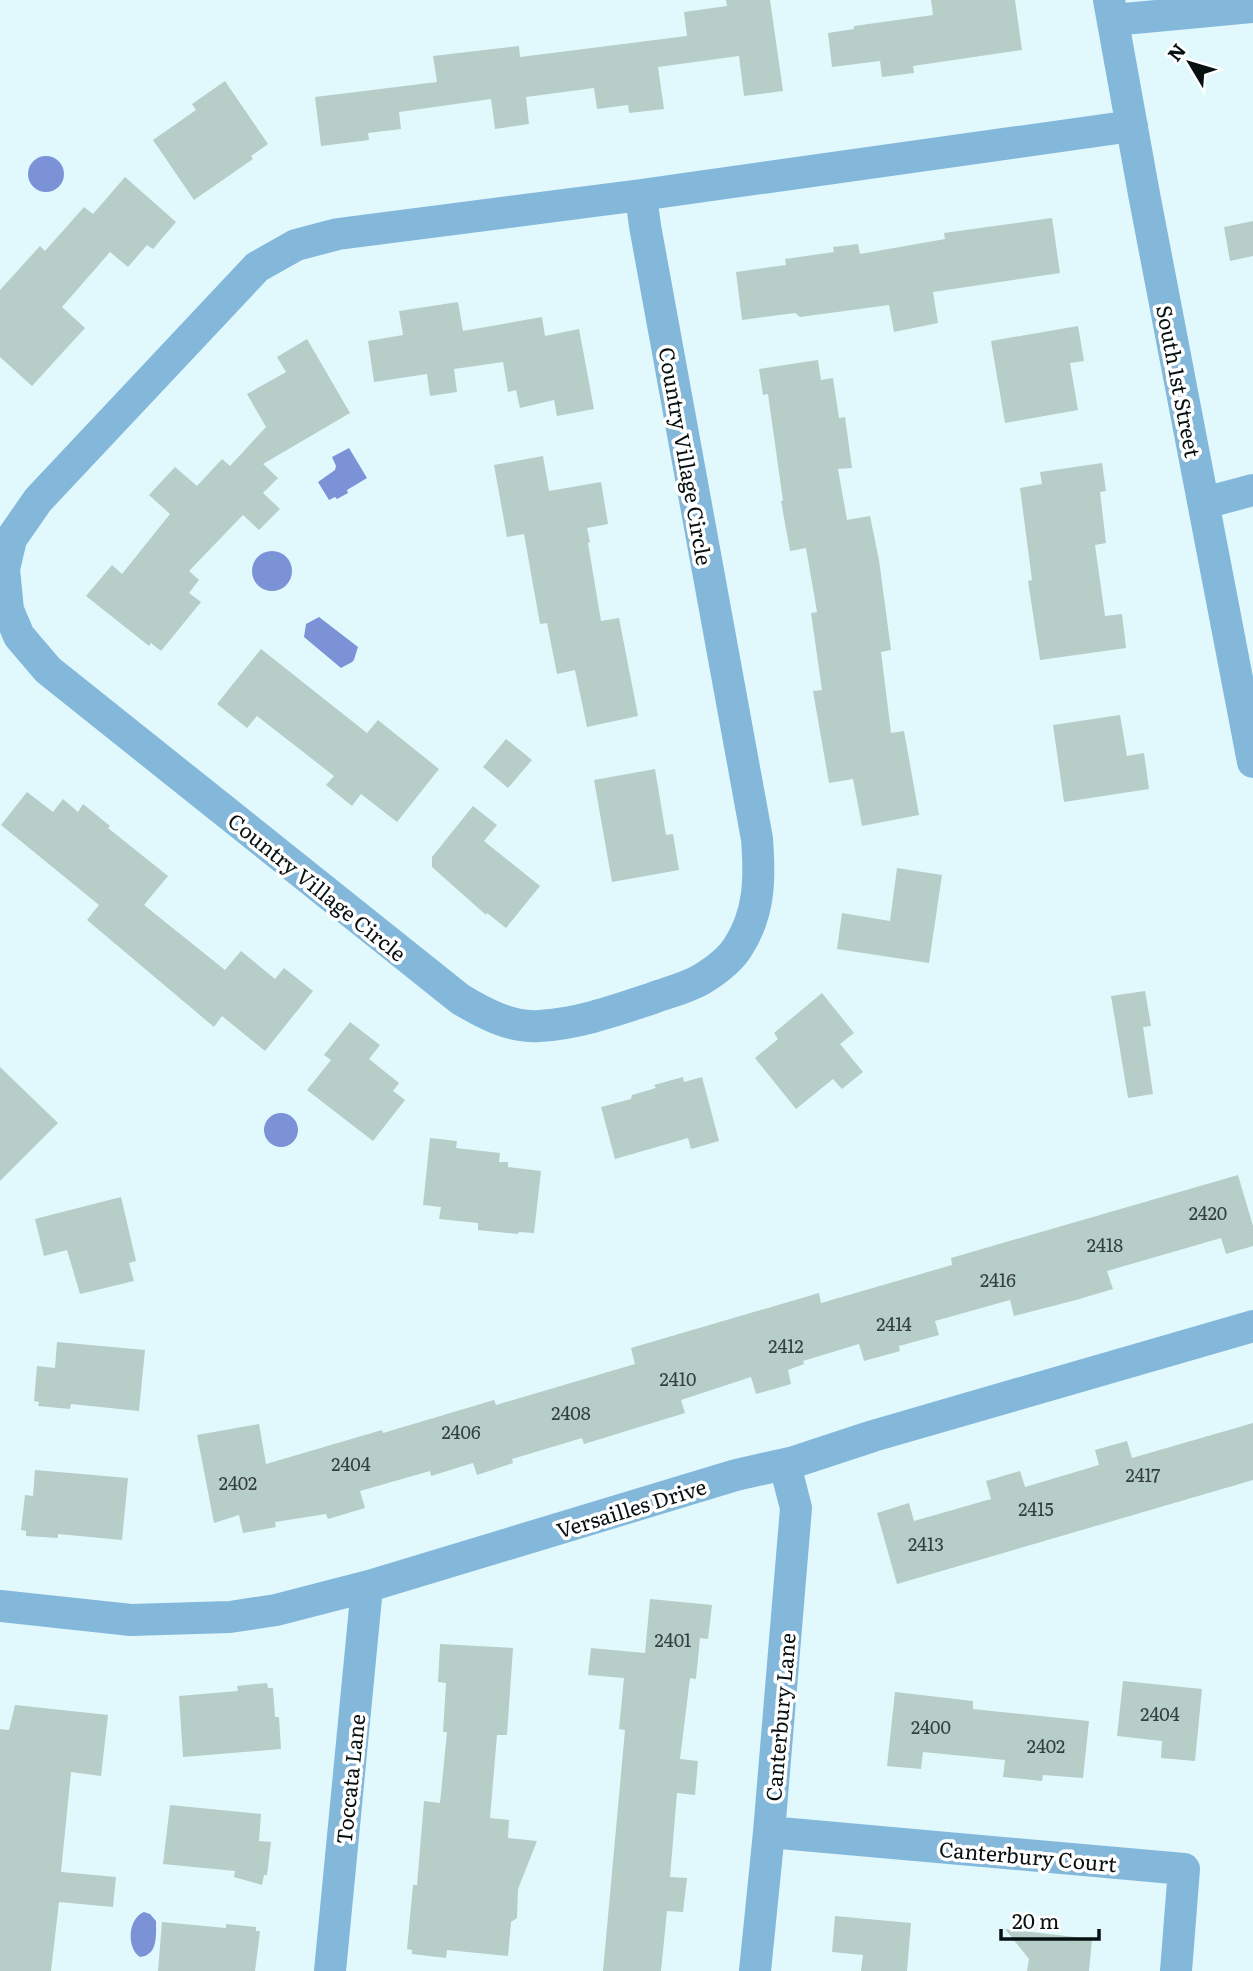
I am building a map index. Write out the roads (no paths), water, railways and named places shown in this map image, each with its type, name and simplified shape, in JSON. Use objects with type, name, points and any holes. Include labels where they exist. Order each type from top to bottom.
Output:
[{"type":"street","points":[[1111,10],[1253,7]]},
{"type":"street","name":"South 1st Street","points":[[1111,10],[1253,762]]},
{"type":"street","name":"Country Village Circle","points":[[641,195],[757,839],[760,880],[752,918],[737,948],[719,967],[701,979],[684,988],[594,1016],[538,1027],[511,1023],[485,1014],[460,999],[48,670],[19,636],[8,610],[4,569],[11,539],[37,500],[257,267],[296,245],[338,234],[641,195],[1132,126]]},
{"type":"street","points":[[1204,503],[1253,490]]},
{"type":"street","name":"Versailles Drive","points":[[0,1606],[131,1620],[230,1617],[276,1610],[367,1587],[736,1475],[785,1465],[873,1436],[1253,1326]]},
{"type":"street","name":"Canterbury Lane","points":[[755,1971],[796,1508],[785,1465]]},
{"type":"street","name":"Toccata Lane","points":[[330,1971],[367,1587]]},
{"type":"street","name":"Canterbury Court","points":[[769,1832],[1184,1869],[1176,1971]]},
{"type":"water","points":[[46,156],[59,161],[64,174],[59,187],[46,192],[33,187],[28,174],[33,161]]},
{"type":"water","points":[[349,448],[367,478],[347,490],[348,493],[329,500],[318,482],[335,470],[332,457]]},
{"type":"water","points":[[272,551],[280,552],[286,557],[291,563],[291,579],[286,585],[280,590],[272,591],[264,590],[258,585],[253,579],[252,571],[253,563],[258,557],[264,552]]},
{"type":"water","points":[[319,617],[358,647],[352,662],[341,668],[304,637],[306,624]]},
{"type":"water","points":[[281,1113],[293,1118],[298,1130],[293,1142],[281,1147],[269,1142],[264,1130],[269,1118]]},
{"type":"water","points":[[144,1912],[156,1921],[156,1938],[150,1953],[140,1957],[132,1947],[131,1933],[135,1920]]}]
